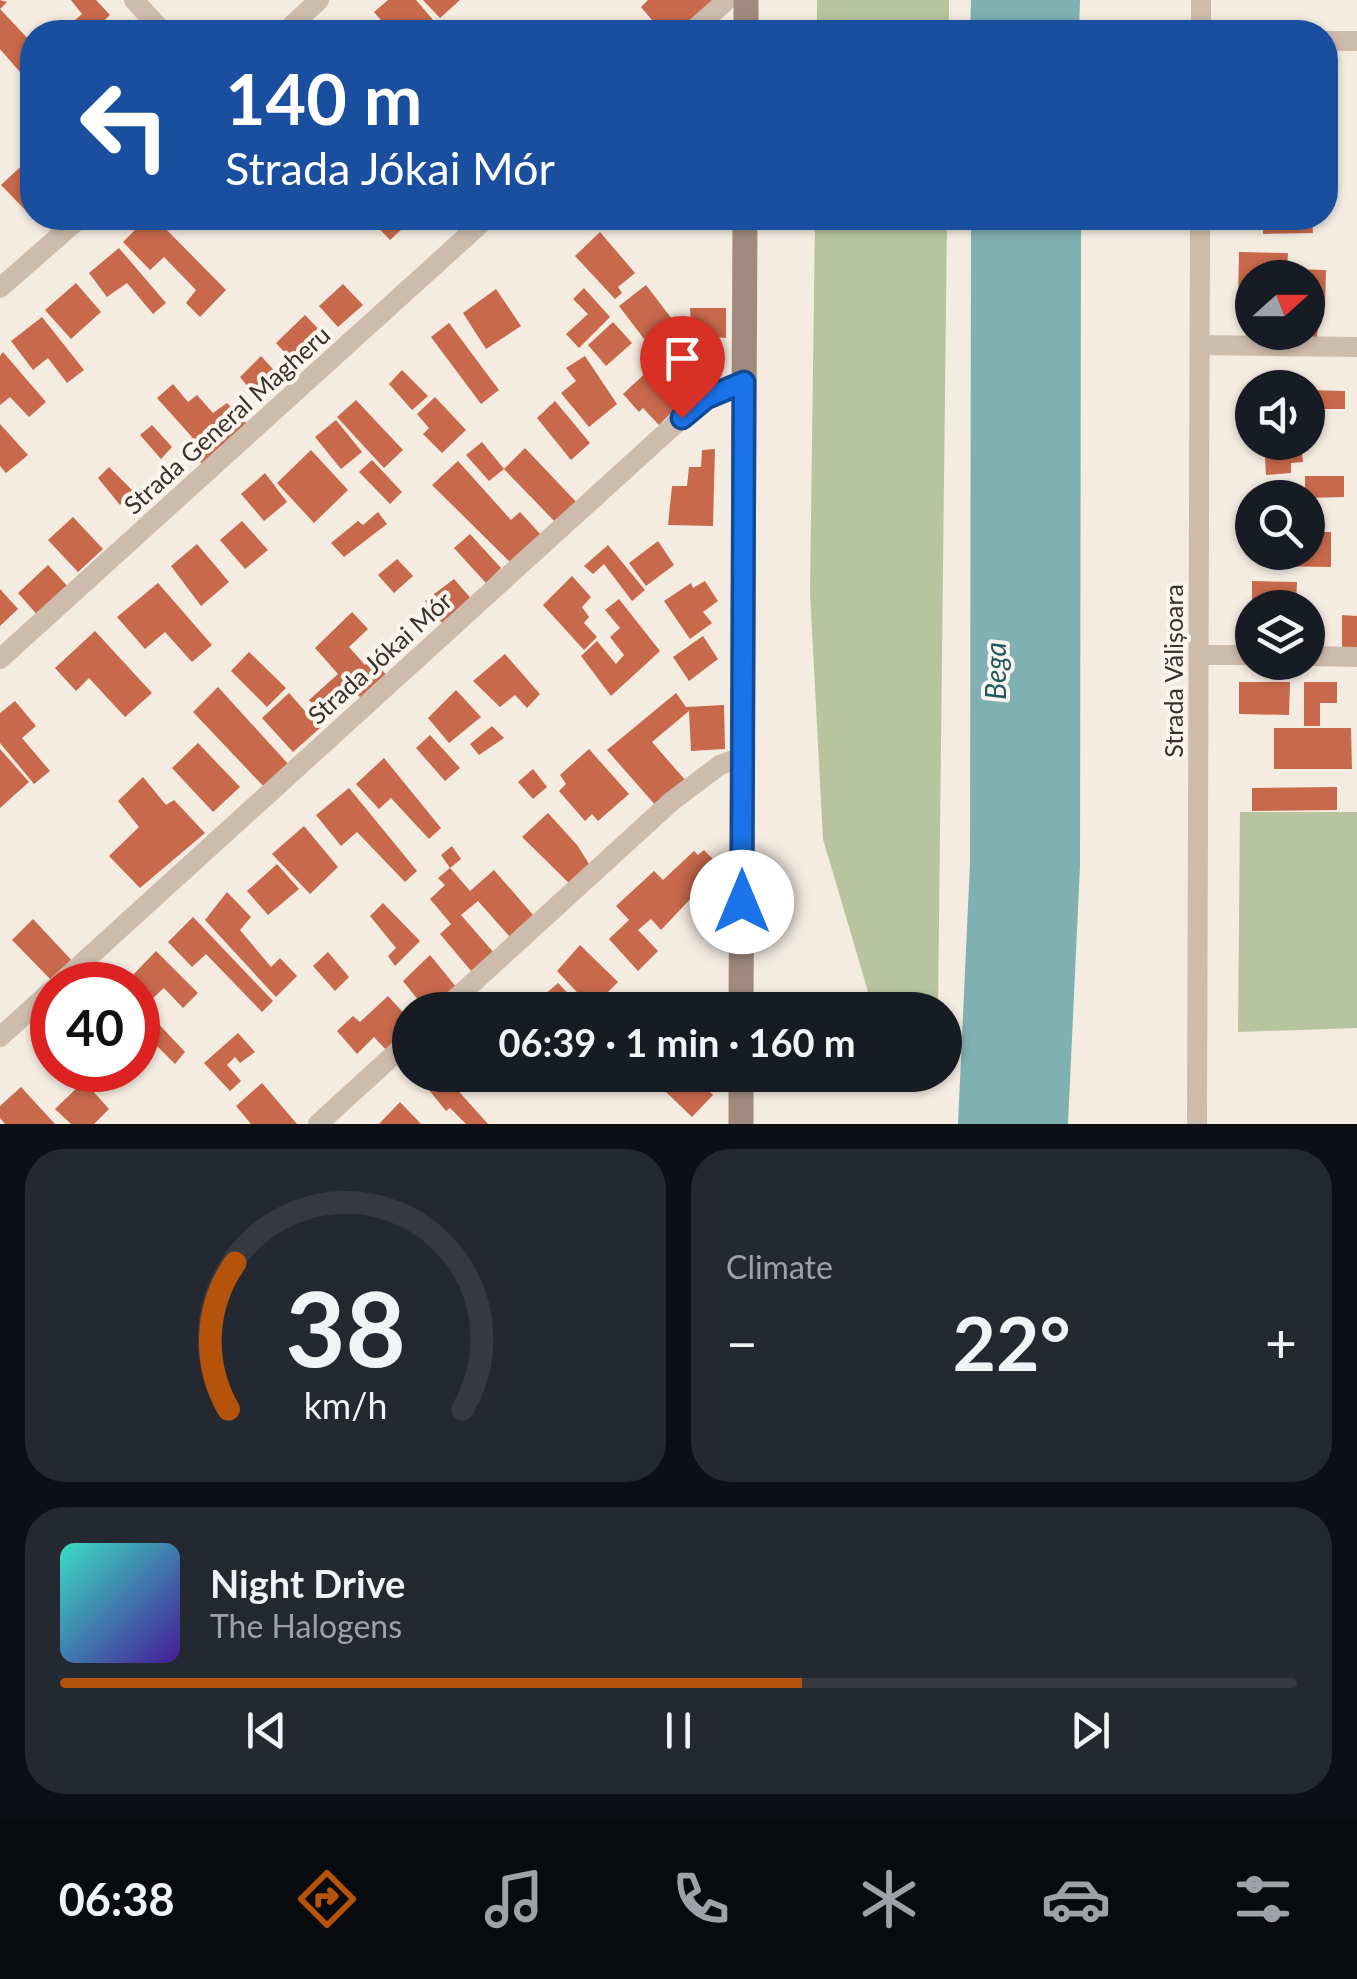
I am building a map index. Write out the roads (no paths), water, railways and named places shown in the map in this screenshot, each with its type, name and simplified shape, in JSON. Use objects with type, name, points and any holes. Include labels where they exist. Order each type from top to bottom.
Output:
[{"type":"street","points":[[134,0],[152,20]]},
{"type":"street","points":[[298,20],[319,0]]},
{"type":"street","points":[[704,20],[727,0]]},
{"type":"street","points":[[0,288],[66,230]]},
{"type":"street","name":"Strada General Magheru","points":[[0,659],[474,230]]},
{"type":"street","points":[[741,992],[745,230]]},
{"type":"street","name":"Strada Vălișoara","points":[[1197,1124],[1200,230]]},
{"type":"street","points":[[1200,345],[1357,347]]},
{"type":"street","name":"Strada Jókai Mór","points":[[83,962],[682,418],[706,398],[744,382]]},
{"type":"street","points":[[1199,655],[1235,656]]},
{"type":"street","points":[[1325,656],[1357,657]]},
{"type":"street","points":[[463,992],[672,802],[720,764],[742,757]]},
{"type":"street","name":"Strada Jókai Mór","points":[[0,1037],[30,1010]]},
{"type":"street","points":[[318,1124],[392,1056]]},
{"type":"street","points":[[738,1121],[740,1092]]},
{"type":"water","points":[[971,0],[1080,0],[1079,20],[970,20]]},
{"type":"water","name":"Bega","points":[[971,230],[1081,230],[1080,866],[1068,1124],[958,1124],[970,863]]}]
